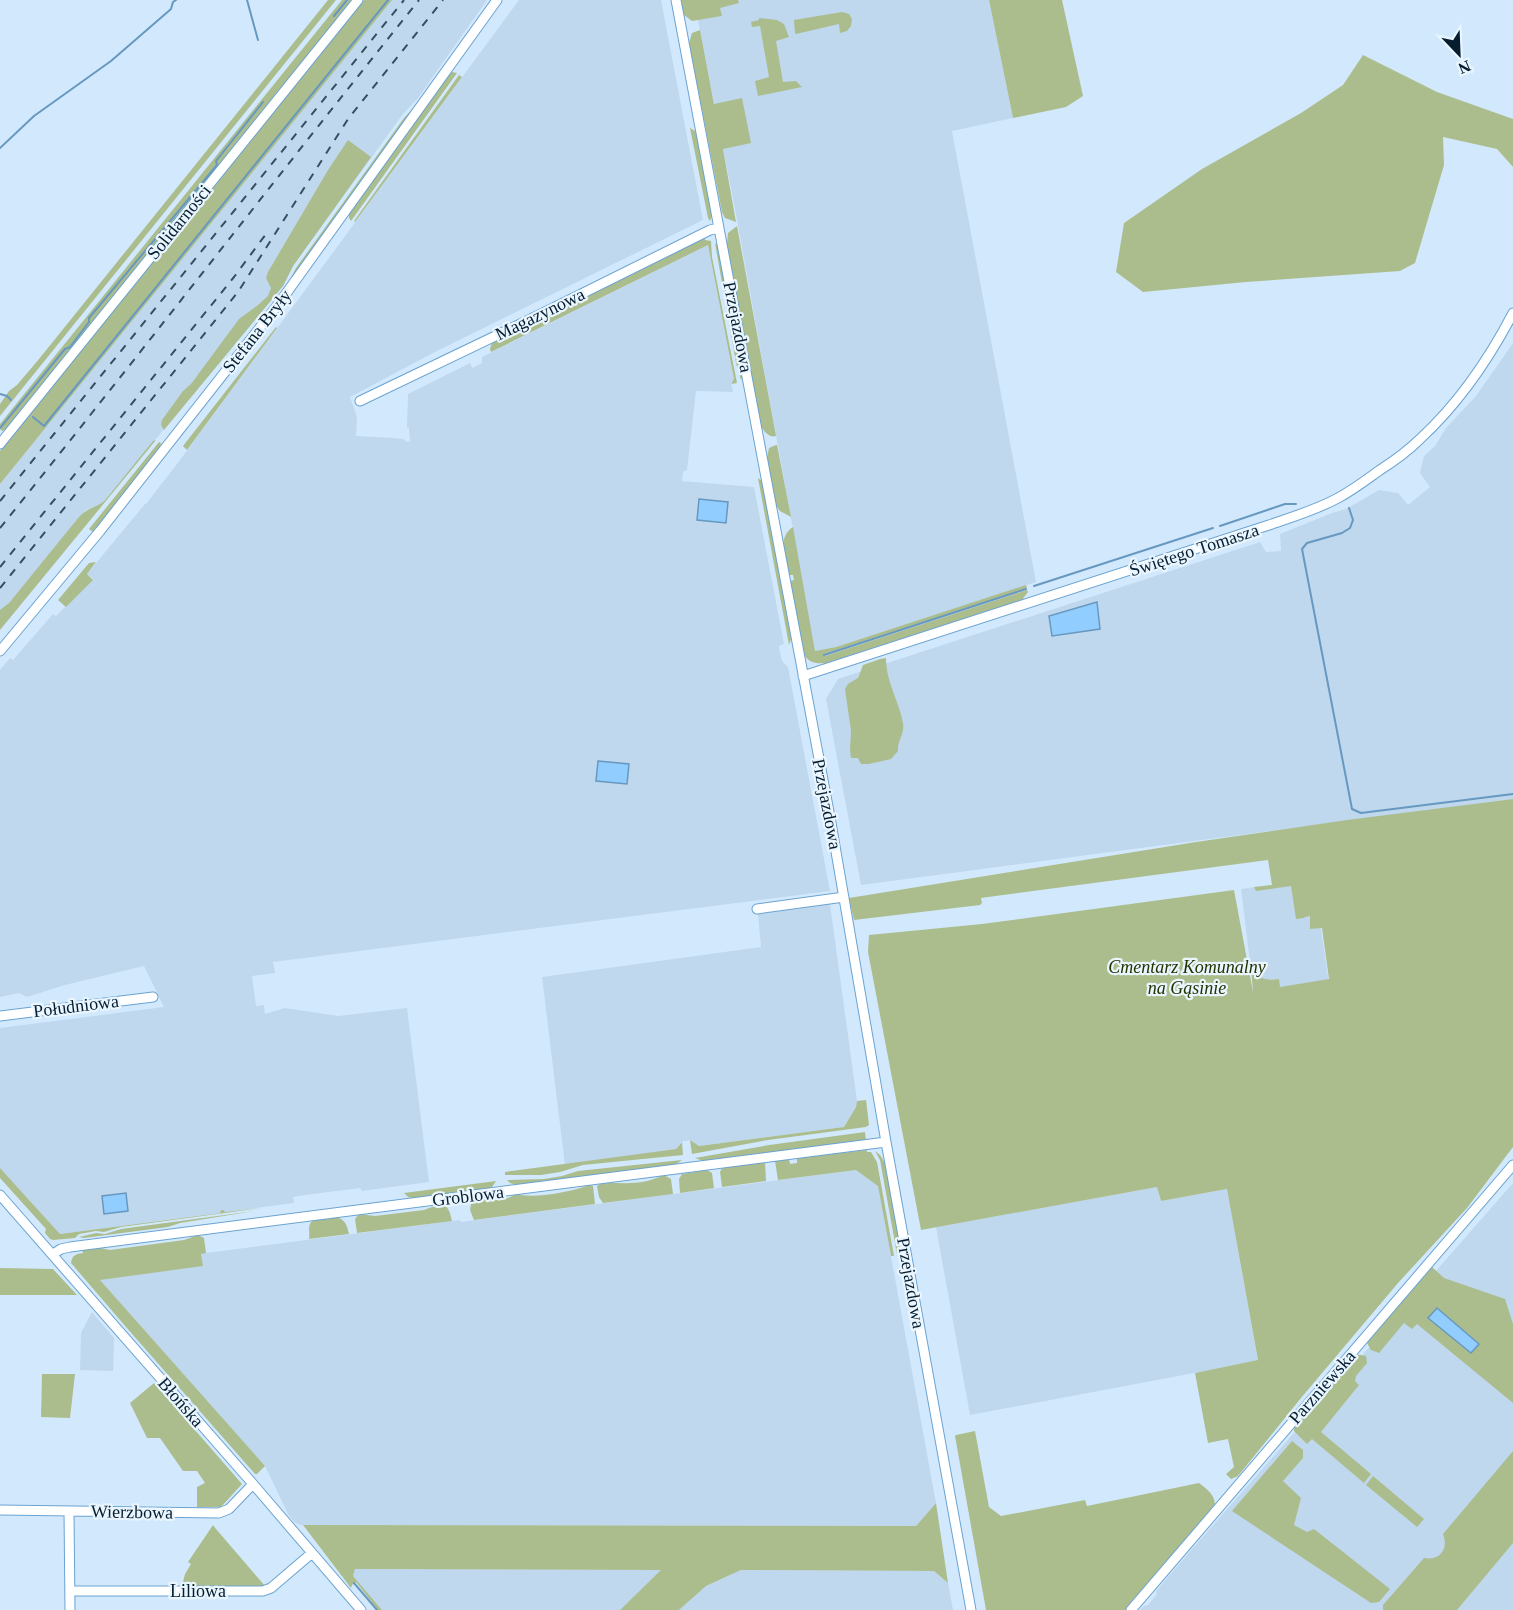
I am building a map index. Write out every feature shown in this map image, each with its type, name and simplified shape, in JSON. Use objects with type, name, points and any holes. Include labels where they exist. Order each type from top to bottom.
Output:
[{"type":"street","name":"Solidarności","points":[[0,444],[357,0]]},
{"type":"street","name":"Stefana Bryły","points":[[0,651],[100,531],[280,302],[497,0]]},
{"type":"street","name":"Przejazdowa","points":[[676,0],[844,897],[971,1610]]},
{"type":"street","name":"Magazynowa","points":[[360,401],[710,230],[720,228]]},
{"type":"street","name":"Świętego Tomasza","points":[[803,676],[1269,525],[1336,499],[1394,461],[1440,420],[1486,358],[1513,313]]},
{"type":"street","points":[[757,909],[844,897]]},
{"type":"street","name":"Południowa","points":[[0,1016],[153,997]]},
{"type":"street","name":"Groblowa","points":[[53,1254],[70,1246],[886,1142]]},
{"type":"street","name":"Parzniewska","points":[[1131,1610],[1513,1165]]},
{"type":"street","name":"Błońska","points":[[0,1195],[361,1610]]},
{"type":"street","name":"Wierzbowa","points":[[0,1510],[219,1513],[229,1509],[253,1485]]},
{"type":"street","points":[[69,1511],[70,1610]]},
{"type":"street","name":"Liliowa","points":[[70,1591],[263,1591],[271,1588],[312,1553]]},
{"type":"shaded area","points":[[392,0],[487,0],[418,98],[403,114],[293,266],[283,286],[106,499],[101,504],[86,510],[0,611],[0,484]]},
{"type":"shaded area","points":[[519,0],[661,0],[703,220],[435,352],[350,397],[357,417],[356,436],[410,441],[407,427],[408,394],[470,363],[472,368],[482,363],[482,357],[708,245],[734,380],[731,383],[733,392],[696,391],[687,470],[683,472],[682,481],[754,487],[784,644],[779,646],[780,653],[782,661],[788,667],[830,891],[273,962],[275,973],[252,976],[256,1006],[264,1005],[265,1014],[285,1008],[338,1016],[407,1008],[429,1182],[362,1191],[360,1188],[305,1195],[293,1197],[294,1203],[60,1234],[0,1168],[0,1028],[164,1007],[144,966],[65,985],[27,997],[19,993],[0,997],[0,670],[10,658],[13,660],[53,614],[56,616],[93,579],[87,574],[180,460]]},
{"type":"shaded area","points":[[694,0],[989,0],[1013,118],[952,131],[1036,582],[836,647],[815,651],[735,209]]},
{"type":"shaded area","points":[[1513,343],[1513,799],[861,885],[826,699],[838,679],[1260,542],[1266,552],[1281,551],[1280,534],[1346,509],[1379,490],[1398,493],[1408,505],[1430,487],[1420,473],[1424,456],[1476,396]]},
{"type":"shaded area","points":[[1314,879],[1329,984],[1254,994],[1241,889]]},
{"type":"shaded area","points":[[830,904],[857,1101],[844,1127],[699,1146],[690,1140],[681,1142],[676,1149],[565,1165],[542,977],[761,947],[758,914]]},
{"type":"shaded area","points":[[856,1170],[878,1185],[936,1503],[916,1526],[300,1525],[294,1522],[288,1514],[265,1466],[99,1279],[202,1266],[201,1253],[460,1220],[461,1222]]},
{"type":"shaded area","points":[[1513,1183],[1513,1610],[1140,1610],[1148,1605],[1157,1594],[1156,1591],[1193,1548]]},
{"type":"shaded area","points":[[1157,1187],[1161,1201],[1227,1189],[1258,1361],[970,1415],[936,1227]]},
{"type":"shaded area","points":[[92,1312],[114,1338],[113,1371],[80,1370],[81,1333]]},
{"type":"shaded area","points":[[355,1569],[662,1570],[620,1610],[382,1610],[353,1576]]},
{"type":"shaded area","points":[[741,1570],[934,1571],[948,1583],[953,1610],[679,1610],[706,1586]]},
{"type":"green space","points":[[328,0],[336,0],[0,416],[0,404],[9,391],[39,359]]},
{"type":"green space","points":[[342,0],[353,0],[7,429],[2,431],[0,424]]},
{"type":"green space","points":[[364,0],[392,0],[0,484],[0,451]]},
{"type":"green space","points":[[680,0],[738,0],[739,3],[720,8],[722,16],[692,21],[684,15]]},
{"type":"green space","points":[[989,0],[1062,0],[1083,96],[1066,107],[1013,118]]},
{"type":"green space","points":[[842,12],[849,14],[852,19],[847,31],[840,33],[839,24],[795,33],[794,20]]},
{"type":"green space","points":[[759,18],[777,20],[784,24],[789,37],[776,41],[783,82],[796,81],[802,87],[758,96],[755,81],[769,77],[760,26],[752,27],[751,22]]},
{"type":"green space","points":[[700,30],[714,104],[742,98],[751,143],[723,149],[736,222],[725,218],[722,212],[689,43],[692,33]]},
{"type":"green space","points":[[1363,55],[1437,92],[1513,119],[1513,167],[1497,149],[1443,137],[1444,165],[1415,263],[1400,271],[1143,292],[1116,272],[1124,223],[1202,169],[1301,113],[1343,85]]},
{"type":"green space","points":[[452,72],[457,73],[351,221],[349,213]]},
{"type":"green space","points":[[459,75],[462,77],[355,222],[354,221]]},
{"type":"green space","points":[[423,98],[288,283],[296,268],[404,118]]},
{"type":"green space","points":[[690,128],[697,136],[712,216],[710,221],[708,218]]},
{"type":"green space","points":[[348,140],[371,157],[293,266],[283,286],[164,430],[161,425],[162,420],[183,391],[191,384],[239,319],[268,296],[271,288],[266,278],[268,272]]},
{"type":"green space","points":[[737,226],[776,436],[769,435],[761,427],[727,244],[728,233]]},
{"type":"green space","points":[[705,238],[711,241],[712,257],[737,383],[731,384],[734,379],[708,245],[491,352],[492,342]]},
{"type":"green space","points":[[715,243],[718,246],[743,376],[741,380],[736,363]]},
{"type":"green space","points":[[277,328],[187,450],[183,446]]},
{"type":"green space","points":[[156,440],[0,630],[0,610],[9,603],[79,517],[106,499]]},
{"type":"green space","points":[[159,442],[161,443],[160,449],[93,532],[89,529]]},
{"type":"green space","points":[[777,445],[791,517],[780,511],[775,504],[767,458],[769,448]]},
{"type":"green space","points":[[758,478],[762,481],[792,637],[789,645]]},
{"type":"green space","points":[[793,527],[815,651],[836,647],[1026,585],[1027,588],[824,654],[825,656],[1027,590],[1028,592],[1022,600],[826,663],[812,662],[803,652],[790,581],[794,580],[793,575],[789,575],[783,543]]},
{"type":"green space","points":[[96,562],[87,574],[93,580],[66,607],[58,600],[89,563]]},
{"type":"green space","points":[[886,658],[888,675],[901,715],[903,731],[898,751],[891,759],[861,764],[858,758],[851,758],[851,731],[845,689],[848,684],[858,678],[863,665]]},
{"type":"green space","name":"Cmentarz Komunalny na Gąsinie","points":[[1513,799],[1513,1147],[1467,1208],[1398,1283],[1238,1476],[1231,1479],[1226,1474],[1234,1467],[1228,1439],[1208,1443],[1195,1373],[1258,1360],[1227,1189],[1161,1201],[1157,1187],[921,1230],[868,952],[869,935],[982,924],[1234,890],[1253,992],[1251,967],[1263,978],[1279,979],[1280,987],[1329,979],[1322,928],[1310,929],[1310,916],[1296,919],[1291,886],[1256,891],[1254,887],[1272,885],[1268,860],[981,898],[980,905],[854,920],[849,898],[1196,842]]},
{"type":"green space","points":[[866,1100],[869,1125],[866,1127],[768,1140],[692,1154],[690,1140],[699,1146],[844,1127],[857,1101]]},
{"type":"green space","points":[[865,1132],[866,1141],[703,1161],[695,1158],[769,1145]]},
{"type":"green space","points":[[682,1142],[683,1155],[583,1165],[541,1175],[505,1175],[505,1172],[676,1149]]},
{"type":"green space","points":[[867,1150],[877,1162],[894,1256],[891,1256],[878,1186],[856,1170],[778,1180],[775,1161],[789,1159],[790,1164],[797,1163],[797,1158]]},
{"type":"green space","points":[[875,1151],[885,1163],[900,1246],[897,1254],[880,1160]]},
{"type":"green space","points":[[682,1160],[675,1165],[517,1185],[507,1180],[544,1179],[578,1171]]},
{"type":"green space","points":[[765,1162],[766,1181],[722,1187],[720,1172],[722,1168]]},
{"type":"green space","points":[[0,1168],[60,1234],[220,1213],[221,1210],[225,1212],[261,1208],[121,1227],[104,1232],[79,1234],[75,1238],[53,1240],[45,1233],[46,1229],[0,1178]]},
{"type":"green space","points":[[707,1170],[712,1173],[714,1188],[680,1193],[679,1179],[682,1174]]},
{"type":"green space","points":[[664,1175],[671,1179],[673,1194],[603,1203],[599,1197],[597,1186],[600,1184],[639,1182]]},
{"type":"green space","points":[[496,1181],[488,1189],[413,1198],[404,1193]]},
{"type":"green space","points":[[593,1186],[595,1204],[474,1220],[470,1210],[471,1204],[477,1199],[502,1199],[516,1194],[532,1196],[552,1194]]},
{"type":"green space","points":[[440,1204],[450,1212],[452,1221],[357,1233],[355,1219],[359,1214],[375,1216],[424,1210]]},
{"type":"green space","points":[[261,1210],[168,1227],[79,1237],[96,1233],[105,1234],[121,1229]]},
{"type":"green space","points":[[334,1217],[345,1223],[349,1234],[309,1239],[309,1227],[312,1222],[317,1219]]},
{"type":"green space","points":[[198,1235],[204,1238],[206,1253],[201,1254],[203,1266],[100,1280],[265,1466],[257,1474],[71,1263],[75,1255],[83,1253],[82,1249],[96,1247],[110,1250],[184,1240]]},
{"type":"green space","points":[[1431,1266],[1444,1278],[1505,1299],[1513,1324],[1513,1403],[1417,1324],[1412,1329],[1404,1323],[1379,1353],[1371,1350],[1367,1343]]},
{"type":"green space","points":[[0,1268],[53,1269],[77,1295],[0,1295]]},
{"type":"green space","points":[[1355,1354],[1366,1356],[1367,1363],[1356,1376],[1355,1381],[1359,1385],[1321,1432],[1371,1474],[1364,1483],[1312,1439],[1307,1444],[1294,1431],[1294,1427]]},
{"type":"green space","points":[[42,1374],[75,1374],[70,1418],[41,1417]]},
{"type":"green space","points":[[154,1383],[242,1484],[221,1507],[197,1507],[197,1487],[205,1483],[197,1471],[183,1471],[160,1438],[147,1438],[130,1403]]},
{"type":"green space","points":[[975,1431],[989,1507],[1001,1516],[1085,1500],[1087,1506],[1199,1483],[1212,1495],[1215,1504],[1127,1610],[986,1610],[955,1436]]},
{"type":"green space","points":[[1292,1441],[1303,1450],[1303,1458],[1283,1481],[1301,1498],[1294,1525],[1307,1532],[1314,1529],[1390,1589],[1379,1602],[1371,1603],[1232,1511]]},
{"type":"green space","points":[[1513,1451],[1513,1543],[1457,1610],[1383,1610],[1383,1605],[1424,1558],[1435,1558],[1442,1553],[1445,1544],[1443,1534]]},
{"type":"green space","points":[[1373,1476],[1424,1519],[1417,1527],[1366,1485]]},
{"type":"green space","points":[[936,1503],[948,1583],[934,1571],[741,1570],[706,1586],[679,1610],[620,1610],[661,1570],[355,1569],[353,1576],[382,1610],[378,1610],[356,1582],[351,1588],[303,1525],[916,1526]]},
{"type":"green space","points":[[213,1525],[265,1586],[182,1586],[191,1564],[188,1562]]},
{"type":"water","points":[[699,499],[728,502],[726,523],[697,520]]},
{"type":"water","points":[[1097,602],[1100,629],[1052,636],[1049,616]]},
{"type":"water","points":[[598,761],[629,764],[627,784],[596,781]]},
{"type":"water","points":[[126,1193],[128,1211],[104,1214],[102,1196]]},
{"type":"water","points":[[1437,1308],[1479,1344],[1471,1353],[1428,1318]]},
{"type":"waterway","points":[[0,148],[34,116],[111,61],[171,9],[176,0]]},
{"type":"waterway","points":[[247,0],[258,40]]},
{"type":"waterway","points":[[334,16],[347,0]]},
{"type":"waterway","points":[[33,417],[44,426],[388,0]]},
{"type":"waterway","points":[[0,428],[65,349],[70,347],[89,322],[89,318],[217,165],[216,161],[263,102]]},
{"type":"waterway","points":[[0,394],[11,400]]},
{"type":"waterway","points":[[1220,526],[1285,504],[1296,504]]},
{"type":"waterway","points":[[1349,508],[1353,520],[1350,528],[1342,533],[1307,543],[1302,549],[1352,809],[1361,813],[1513,794]]},
{"type":"waterway","points":[[1034,586],[1213,528]]},
{"type":"waterway","points":[[824,655],[1026,589]]},
{"type":"waterway","points":[[354,1583],[377,1610]]},
{"type":"railway","points":[[0,501],[404,0]]},
{"type":"railway","points":[[0,528],[419,0]]},
{"type":"railway","points":[[0,588],[238,292],[348,119],[443,0]]},
{"type":"railway","points":[[0,567],[234,277],[266,234]]}]
